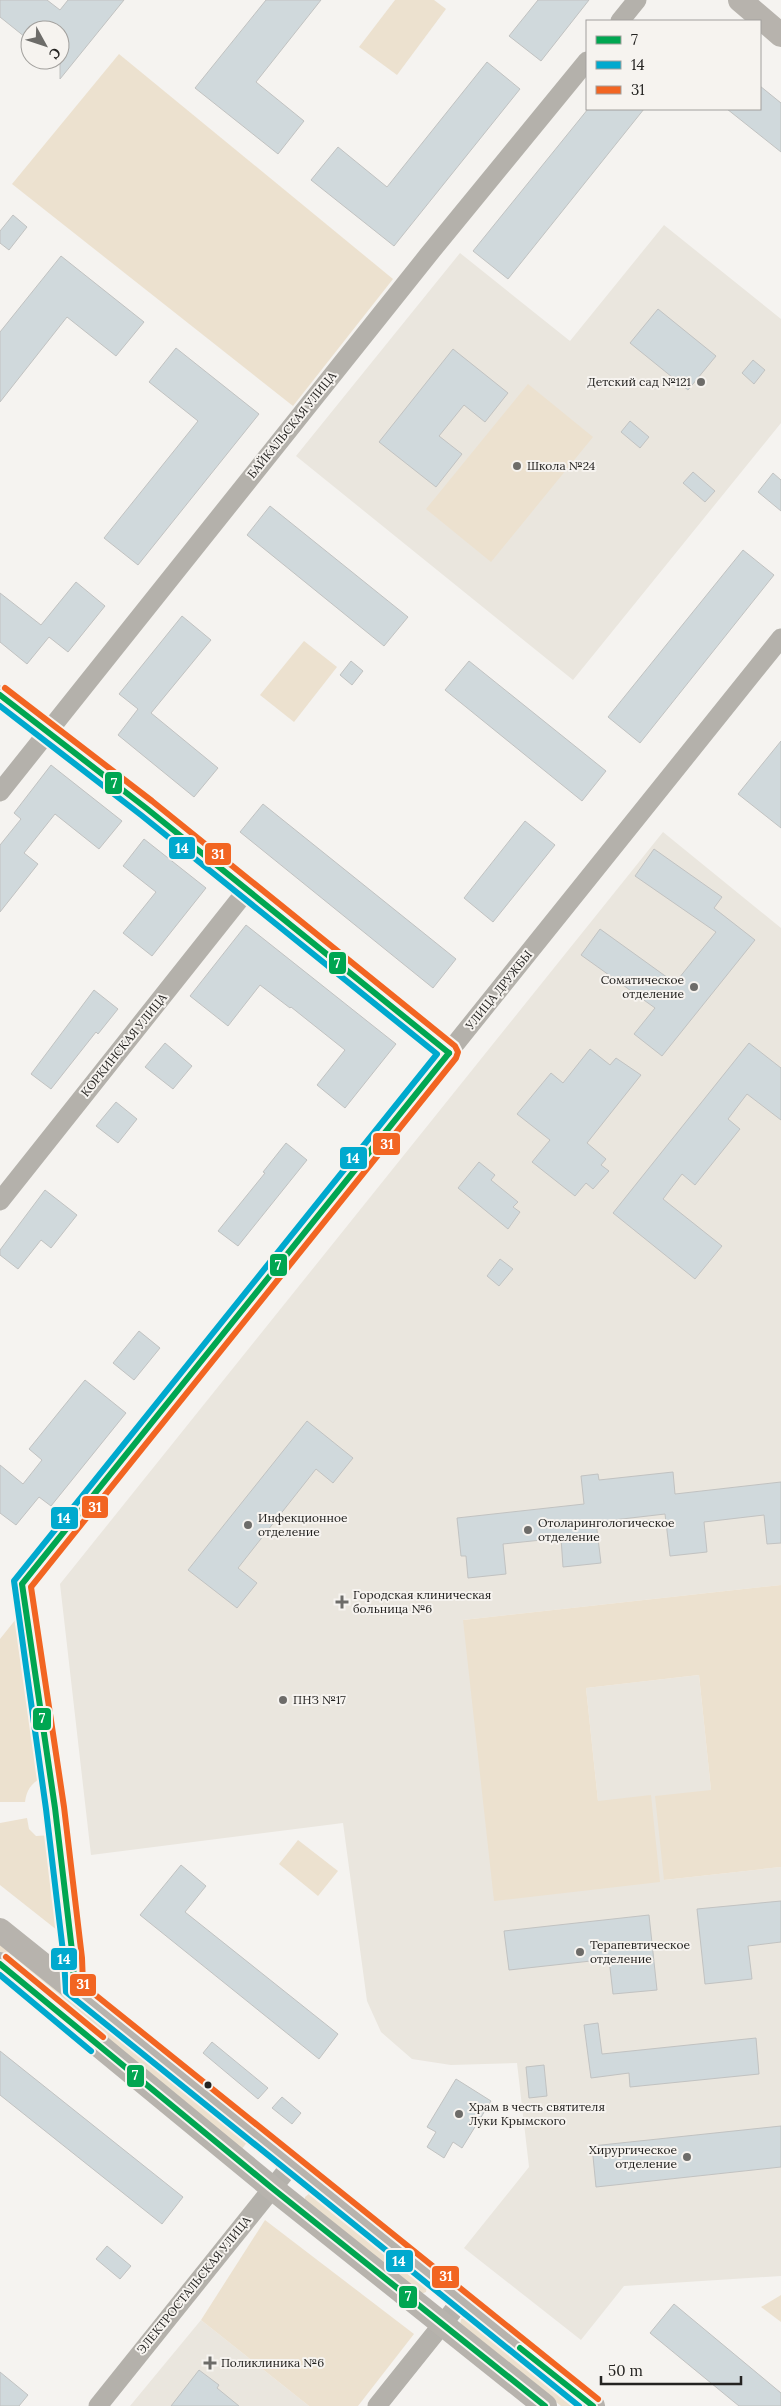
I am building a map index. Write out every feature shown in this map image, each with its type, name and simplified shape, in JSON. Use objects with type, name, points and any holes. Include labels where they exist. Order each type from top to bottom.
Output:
[{"type":"main road","points":[[740,0],[781,35]]},
{"type":"main road","points":[[0,1930],[593,2406]]},
{"type":"main road","points":[[0,1964],[272,2188],[545,2406]]},
{"type":"street","points":[[621,20],[637,0]]},
{"type":"street","name":"БАЙКАЛЬСКАЯ УЛИЦА","points":[[0,792],[429,254],[586,62]]},
{"type":"street","name":"УЛИЦА ДРУЖБЫ","points":[[74,1989],[73,1959],[54,1808],[22,1584],[781,638]]},
{"type":"street","points":[[0,695],[46,733],[146,808],[449,1053]]},
{"type":"street","name":"КОРКИНСКАЯ УЛИЦА","points":[[0,1201],[248,890]]},
{"type":"street","name":"ЭЛЕКТРОСТАЛЬСКАЯ УЛИЦА","points":[[98,2406],[291,2165]]},
{"type":"street","points":[[377,2406],[461,2301]]},
{"type":"shaded area","points":[[395,0],[434,0],[446,9],[397,75],[359,47]]},
{"type":"shaded area","points":[[119,54],[393,279],[293,406],[12,184]]},
{"type":"shaded area","name":"Школа №24","points":[[664,225],[781,319],[781,423],[573,680],[296,456],[460,253],[570,341]]},
{"type":"shaded area","points":[[528,384],[593,437],[491,562],[426,509]]},
{"type":"shaded area","points":[[304,641],[337,667],[294,722],[260,695]]},
{"type":"shaded area","name":"Городская клиническая больница №6","points":[[663,832],[781,928],[781,1585],[463,1620],[598,1801],[586,1688],[699,1675],[711,1790],[664,1880],[781,1867],[781,2276],[624,2286],[581,2340],[464,2248],[529,2167],[517,2063],[451,2065],[412,2059],[381,2032],[367,2001],[343,1823],[91,1855],[60,1584]]},
{"type":"shaded area","points":[[781,1585],[781,1867],[664,1880],[655,1796],[711,1790],[699,1675],[586,1688],[598,1801],[651,1795],[660,1882],[494,1901],[463,1620]]},
{"type":"shaded area","points":[[20,1614],[44,1776],[31,1786],[25,1802],[0,1802],[0,1639]]},
{"type":"shaded area","points":[[27,1818],[29,1829],[36,1836],[53,1835],[62,1934],[0,1885],[0,1823]]},
{"type":"shaded area","points":[[298,1840],[338,1871],[318,1896],[279,1864]]},
{"type":"shaded area","points":[[0,1939],[249,2140],[241,2150],[0,1954]]},
{"type":"shaded area","points":[[310,2193],[427,2287],[426,2292],[421,2294],[305,2200],[305,2197]]},
{"type":"shaded area","points":[[265,2220],[414,2334],[358,2406],[309,2406],[201,2320]]},
{"type":"shaded area","points":[[781,2295],[781,2322],[761,2307]]},
{"type":"shaded area","points":[[466,2318],[576,2406],[561,2406],[460,2325],[461,2319]]},
{"type":"shaded area","name":"Поликлиника №6","points":[[201,2320],[309,2406],[130,2406]]},
{"type":"building","points":[[0,0],[47,0],[60,10],[68,0],[124,0],[70,67],[70,20],[20,20],[20,33],[0,17]]},
{"type":"building","points":[[266,0],[321,0],[256,82],[304,121],[278,154],[195,88]]},
{"type":"building","points":[[538,0],[589,0],[541,61],[509,36]]},
{"type":"building","points":[[487,62],[520,89],[394,246],[311,180],[338,147],[387,187]]},
{"type":"building","points":[[60,70],[67,70],[60,79]]},
{"type":"building","points":[[761,87],[781,103],[781,152],[728,110],[761,110]]},
{"type":"building","points":[[587,110],[643,110],[508,279],[473,251]]},
{"type":"building","points":[[13,215],[27,227],[9,250],[0,243],[0,231]]},
{"type":"building","points":[[61,256],[144,322],[116,356],[67,317],[0,402],[0,332]]},
{"type":"building","points":[[658,309],[716,356],[688,390],[630,343]]},
{"type":"building","points":[[176,348],[259,414],[138,565],[104,538],[198,421],[149,382]]},
{"type":"building","points":[[453,349],[508,393],[485,422],[464,405],[439,436],[462,454],[436,487],[379,442]]},
{"type":"building","points":[[753,360],[765,370],[754,384],[742,373]]},
{"type":"building","points":[[630,421],[649,437],[640,448],[621,432]]},
{"type":"building","points":[[693,472],[715,491],[705,502],[683,483]]},
{"type":"building","points":[[773,473],[781,480],[781,511],[758,492]]},
{"type":"building","points":[[270,506],[408,617],[384,646],[247,535]]},
{"type":"building","points":[[743,550],[774,575],[640,743],[608,717]]},
{"type":"building","points":[[76,582],[105,606],[68,652],[49,637],[27,664],[0,642],[0,593],[41,625]]},
{"type":"building","points":[[182,616],[211,640],[151,713],[218,768],[194,797],[118,735],[138,709],[119,694]]},
{"type":"building","points":[[351,661],[363,671],[352,685],[340,675]]},
{"type":"building","points":[[469,661],[606,771],[582,801],[445,690]]},
{"type":"building","points":[[781,741],[781,828],[738,794]]},
{"type":"building","points":[[51,765],[122,821],[99,849],[55,814],[24,853],[38,864],[0,912],[0,845],[21,819],[14,813]]},
{"type":"building","points":[[263,804],[456,959],[433,988],[240,832]]},
{"type":"building","points":[[525,821],[555,845],[493,922],[464,898]]},
{"type":"building","points":[[144,839],[206,888],[152,956],[123,933],[156,892],[123,866]]},
{"type":"building","points":[[654,849],[722,897],[714,908],[755,940],[662,1056],[634,1034],[655,1008],[581,955],[600,929],[675,983],[716,932],[635,876]]},
{"type":"building","points":[[246,925],[396,1044],[345,1108],[317,1085],[345,1050],[291,1007],[260,985],[228,1026],[190,996]]},
{"type":"building","points":[[94,990],[118,1009],[98,1034],[96,1032],[51,1089],[31,1074]]},
{"type":"building","points":[[165,1043],[192,1066],[173,1089],[145,1067]]},
{"type":"building","points":[[749,1043],[781,1068],[781,1120],[747,1094],[728,1119],[740,1129],[695,1185],[682,1174],[663,1199],[722,1246],[695,1279],[613,1213]]},
{"type":"building","points":[[590,1049],[610,1065],[616,1058],[641,1075],[587,1143],[606,1159],[601,1165],[609,1171],[593,1189],[586,1183],[575,1196],[532,1162],[550,1140],[517,1114],[551,1073],[563,1083]]},
{"type":"building","points":[[116,1102],[137,1119],[118,1143],[96,1126]]},
{"type":"building","points":[[286,1143],[307,1160],[238,1246],[218,1231],[265,1173],[263,1172]]},
{"type":"building","points":[[479,1162],[495,1175],[491,1180],[518,1202],[513,1207],[520,1212],[508,1229],[458,1188]]},
{"type":"building","points":[[45,1190],[77,1215],[51,1248],[41,1240],[18,1269],[0,1255],[0,1250]]},
{"type":"building","points":[[500,1259],[513,1269],[499,1286],[487,1276]]},
{"type":"building","points":[[139,1331],[160,1348],[134,1380],[113,1363]]},
{"type":"building","points":[[85,1380],[126,1413],[51,1506],[39,1497],[16,1525],[0,1513],[0,1465],[23,1484],[42,1460],[29,1449]]},
{"type":"building","name":"Инфекционное отделение","points":[[307,1421],[353,1458],[333,1483],[316,1469],[238,1568],[257,1583],[237,1608],[188,1570]]},
{"type":"building","name":"Отоларингологическое отделение","points":[[673,1472],[675,1494],[781,1482],[781,1543],[767,1544],[764,1515],[704,1522],[707,1552],[670,1556],[665,1514],[596,1522],[601,1563],[563,1567],[561,1538],[503,1544],[506,1574],[468,1578],[466,1556],[461,1556],[457,1518],[584,1504],[581,1476],[598,1474],[599,1480]]},
{"type":"building","points":[[181,1865],[206,1886],[185,1912],[338,2034],[319,2059],[140,1915]]},
{"type":"building","points":[[781,1901],[781,1942],[748,1946],[752,1979],[705,1984],[697,1909]]},
{"type":"building","name":"Терапевтическое отделение","points":[[649,1915],[657,1990],[613,1994],[609,1959],[509,1970],[504,1931]]},
{"type":"building","points":[[598,2023],[602,2054],[756,2038],[759,2074],[630,2087],[629,2073],[591,2078],[584,2025]]},
{"type":"building","points":[[212,2042],[268,2088],[258,2099],[203,2053]]},
{"type":"building","points":[[0,2051],[183,2197],[162,2224],[0,2095]]},
{"type":"building","points":[[544,2065],[547,2096],[529,2098],[526,2067]]},
{"type":"building","name":"Храм в честь святителя Луки Крымского","points":[[456,2079],[491,2101],[462,2148],[453,2142],[444,2158],[427,2147],[436,2132],[427,2127]]},
{"type":"building","points":[[282,2097],[301,2113],[292,2124],[272,2108]]},
{"type":"building","name":"Хирургическое отделение","points":[[781,2126],[781,2167],[596,2187],[592,2146]]},
{"type":"building","points":[[107,2246],[131,2266],[120,2279],[96,2259]]},
{"type":"building","points":[[674,2304],[781,2393],[781,2406],[739,2406],[650,2333]]},
{"type":"building","points":[[199,2370],[219,2385],[217,2388],[239,2406],[171,2406]]},
{"type":"building","points":[[0,2372],[28,2395],[19,2406],[0,2406]]},
{"type":"transit line","name":"31","points":[[5,688],[152,801],[455,1046],[458,1052],[456,1058],[31,1587],[64,1807],[82,1958],[83,1985],[598,2399]]},
{"type":"transit line","name":"7","points":[[0,695],[146,808],[449,1053]]},
{"type":"transit line","name":"14","points":[[0,706],[141,815],[437,1054],[14,1581],[46,1809],[66,1992],[579,2406]]},
{"type":"transit line","name":"7","points":[[74,1989],[73,1959],[55,1808],[22,1584],[449,1053]]},
{"type":"transit line","name":"31","points":[[6,1957],[103,2037]]},
{"type":"transit line","name":"7","points":[[0,1964],[272,2188],[545,2406]]},
{"type":"transit line","name":"14","points":[[0,1975],[91,2051]]},
{"type":"transit line","name":"7","points":[[520,2348],[593,2406]]},
{"type":"place","name":"Детский сад №121","points":[[701,382]]},
{"type":"place","name":"Школа №24","points":[[517,466]]},
{"type":"place","name":"Соматическое отделение","points":[[694,987]]},
{"type":"place","name":"Инфекционное отделение","points":[[248,1525]]},
{"type":"place","name":"Отоларингологическое отделение","points":[[528,1530]]},
{"type":"place","name":"Городская клиническая больница №6","points":[[342,1602]]},
{"type":"place","name":"ПНЗ №17","points":[[283,1700]]},
{"type":"place","name":"Терапевтическое отделение","points":[[580,1952]]},
{"type":"place","name":"Храм в честь святителя Луки Крымского","points":[[459,2114]]},
{"type":"place","name":"Хирургическое отделение","points":[[687,2157]]},
{"type":"place","name":"Поликлиника №6","points":[[210,2363]]}]
